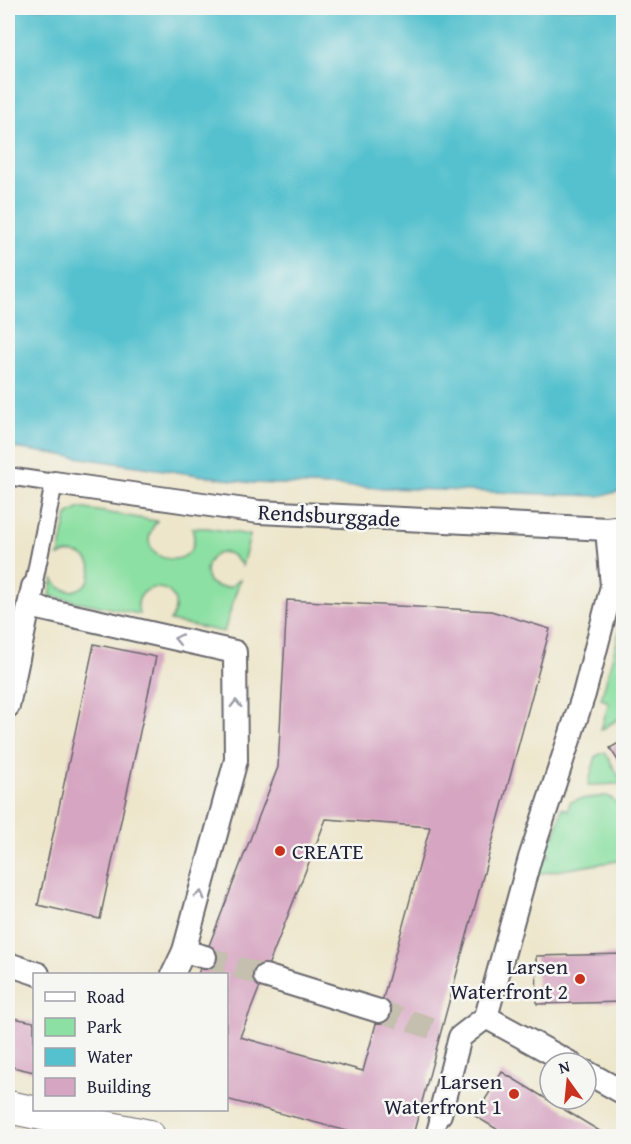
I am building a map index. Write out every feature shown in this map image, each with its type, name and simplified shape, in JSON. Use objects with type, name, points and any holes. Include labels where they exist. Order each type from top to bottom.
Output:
[{"type":"main road","points":[[8,1107],[150,1137]]},
{"type":"street","name":"Rendsburggade","points":[[8,476],[259,512],[615,528],[612,586],[584,694],[530,858],[486,1017]]},
{"type":"street","points":[[8,706],[14,639],[31,597],[54,483]]},
{"type":"street","points":[[31,597],[235,652],[236,760],[194,954],[176,973]]},
{"type":"street","points":[[8,964],[33,973]]},
{"type":"street","points":[[265,976],[379,1011]]},
{"type":"street","points":[[434,1137],[440,1114],[450,1034],[486,1017],[548,1051]]},
{"type":"street","points":[[598,1078],[624,1092]]},
{"type":"green space","points":[[80,508],[157,521],[150,536],[151,547],[158,555],[168,559],[179,558],[188,553],[193,543],[192,528],[208,528],[250,535],[242,566],[233,556],[225,553],[217,554],[207,566],[206,574],[209,581],[216,586],[230,587],[240,579],[224,632],[170,621],[175,608],[174,598],[168,591],[160,588],[143,593],[138,602],[139,614],[50,596],[53,579],[61,588],[73,591],[82,588],[90,577],[90,566],[84,557],[75,553],[59,556],[67,515]]},
{"type":"green space","points":[[623,619],[623,716],[601,730],[609,702],[601,699]]},
{"type":"green space","points":[[605,752],[623,784],[588,785],[596,756]]},
{"type":"green space","points":[[606,796],[623,807],[623,860],[536,874],[539,860],[549,857],[548,852],[541,853],[546,834],[555,836],[562,808],[568,810],[570,802],[580,799]]},
{"type":"water","points":[[8,8],[623,8],[623,491],[598,496],[252,483],[8,447]]},
{"type":"building","name":"CREATE","points":[[287,600],[491,611],[550,629],[413,1135],[347,1131],[228,1100],[228,973],[198,973],[278,767]],"holes":[[[326,819],[430,827],[363,1071],[240,1037]]]},
{"type":"building","points":[[94,644],[156,657],[100,919],[38,905]]},
{"type":"building","points":[[624,740],[624,770],[610,748]]},
{"type":"building","name":"Larsen Waterfront 2","points":[[624,954],[624,1002],[537,1004],[536,956]]},
{"type":"building","points":[[8,1017],[33,1022],[33,1072],[8,1066]]},
{"type":"building","name":"Larsen Waterfront 1","points":[[502,1072],[538,1094],[538,1111],[567,1111],[608,1136],[508,1136],[475,1116]]},
{"type":"tunnel","points":[[205,957],[265,976]]},
{"type":"tunnel","points":[[379,1011],[441,1031]]},
{"type":"place","name":"CREATE","points":[[280,851]]},
{"type":"place","name":"Larsen Waterfront 2","points":[[580,979]]},
{"type":"place","name":"Larsen Waterfront 1","points":[[514,1094]]}]
